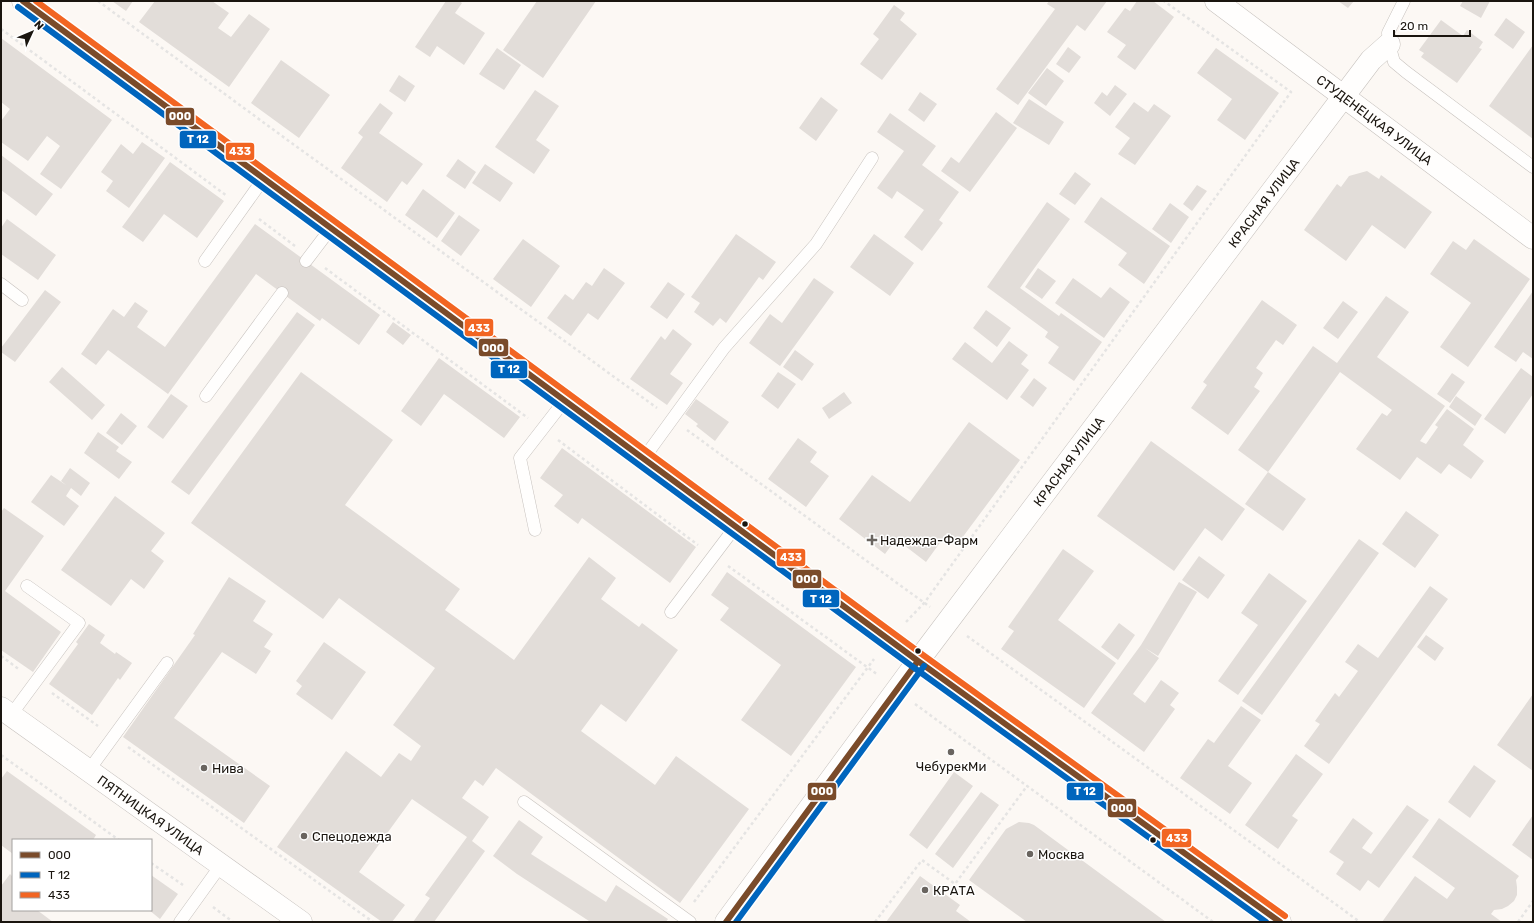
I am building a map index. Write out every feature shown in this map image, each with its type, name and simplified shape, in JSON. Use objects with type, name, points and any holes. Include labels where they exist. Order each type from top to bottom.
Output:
[{"type":"street","points":[[23,1],[918,661],[1280,922]]},
{"type":"street","name":"СТУДЕНЕЦКАЯ УЛИЦА","points":[[1216,1],[1533,238]]},
{"type":"street","name":"КРАСНАЯ УЛИЦА","points":[[726,922],[947,621],[1371,60],[1389,44]]},
{"type":"street","name":"ПЯТНИЦКАЯ УЛИЦА","points":[[6,711],[301,922]]},
{"type":"lane","points":[[1404,1],[1388,33],[1389,44],[1394,62],[1533,167]]},
{"type":"lane","points":[[644,458],[724,348],[816,244],[872,158]]},
{"type":"lane","points":[[205,261],[264,178]]},
{"type":"lane","points":[[306,261],[331,228]]},
{"type":"lane","points":[[1,284],[22,300]]},
{"type":"lane","points":[[206,396],[282,293]]},
{"type":"lane","points":[[535,530],[520,458],[565,400]]},
{"type":"lane","points":[[671,612],[736,526]]},
{"type":"lane","points":[[6,711],[36,681],[79,623],[27,586]]},
{"type":"lane","points":[[89,770],[167,663]]},
{"type":"lane","points":[[524,802],[686,920]]},
{"type":"lane","points":[[180,922],[221,864]]},
{"type":"path","points":[[98,1],[925,602],[947,621],[1360,922]]},
{"type":"path","points":[[686,920],[889,639],[925,602],[1291,92],[1164,1]]},
{"type":"path","points":[[1,29],[300,250]]},
{"type":"path","points":[[320,264],[713,556],[868,667],[897,691],[1213,922]]},
{"type":"path","points":[[1,656],[373,922]]},
{"type":"path","points":[[1,755],[118,839]]},
{"type":"path","points":[[875,922],[922,860],[955,884],[1027,786]]},
{"type":"path","points":[[1518,922],[1533,901]]},
{"type":"building","points":[[112,1],[133,1],[126,11]]},
{"type":"building","points":[[155,1],[212,1],[229,13],[218,28],[231,37],[249,14],[270,29],[229,87],[139,22]]},
{"type":"building","points":[[446,1],[459,1],[462,3],[455,13],[485,33],[464,65],[437,46],[430,57],[415,47]]},
{"type":"building","points":[[537,1],[596,1],[543,78],[503,50]]},
{"type":"building","points":[[1049,1],[1107,1],[1085,31],[1077,25],[1018,105],[996,89],[1055,9],[1047,4]]},
{"type":"building","points":[[1137,1],[1153,1],[1174,17],[1135,70],[1117,57],[1126,45],[1107,32],[1125,8],[1130,11]]},
{"type":"building","points":[[1338,1],[1354,1],[1348,8]]},
{"type":"building","points":[[1463,1],[1490,1],[1481,18],[1460,6]]},
{"type":"building","points":[[894,5],[905,13],[900,20],[917,34],[882,80],[860,64],[879,39],[873,34]]},
{"type":"building","points":[[1506,18],[1525,32],[1513,49],[1494,35]]},
{"type":"building","points":[[1441,20],[1463,36],[1467,30],[1483,42],[1479,48],[1482,49],[1457,83],[1421,57],[1424,53],[1419,50]]},
{"type":"building","points":[[1,38],[112,120],[61,189],[40,174],[60,146],[47,136],[28,161],[1,142],[1,121],[10,109],[1,102]]},
{"type":"building","points":[[1533,45],[1533,139],[1489,106]]},
{"type":"building","points":[[1068,47],[1081,57],[1069,73],[1056,64]]},
{"type":"building","points":[[497,48],[521,65],[504,90],[479,74]]},
{"type":"building","points":[[1216,48],[1279,93],[1245,140],[1217,120],[1232,99],[1197,73]]},
{"type":"building","points":[[281,60],[330,95],[299,138],[251,103]]},
{"type":"building","points":[[1047,68],[1064,81],[1046,106],[1028,93]]},
{"type":"building","points":[[399,75],[415,86],[405,102],[389,91]]},
{"type":"building","points":[[1115,85],[1127,94],[1110,116],[1094,103],[1102,92],[1107,96]]},
{"type":"building","points":[[535,90],[559,106],[536,140],[550,150],[534,174],[495,147]]},
{"type":"building","points":[[920,92],[937,104],[924,122],[908,110]]},
{"type":"building","points":[[821,97],[838,110],[816,141],[799,128]]},
{"type":"building","points":[[1029,99],[1064,122],[1049,145],[1013,123]]},
{"type":"building","points":[[1134,102],[1148,112],[1154,104],[1171,116],[1135,165],[1118,154],[1130,138],[1115,127]]},
{"type":"building","points":[[380,103],[393,113],[379,133],[423,164],[407,185],[402,181],[387,202],[341,168],[363,137],[358,133]]},
{"type":"building","points":[[996,112],[1017,128],[970,192],[941,171],[951,157],[959,163]]},
{"type":"building","points":[[890,113],[936,146],[922,165],[959,192],[939,220],[943,223],[922,251],[904,237],[924,210],[897,191],[892,199],[877,188],[904,151],[877,132]]},
{"type":"building","points":[[142,142],[165,158],[129,208],[106,191],[113,181],[101,172],[121,144],[133,154]]},
{"type":"building","points":[[1,155],[53,194],[36,216],[1,190]]},
{"type":"building","points":[[458,159],[476,172],[465,189],[446,176]]},
{"type":"building","points":[[170,162],[224,201],[197,238],[164,214],[143,242],[122,227]]},
{"type":"building","points":[[485,164],[513,183],[500,202],[472,183]]},
{"type":"building","points":[[1367,171],[1379,179],[1381,175],[1432,212],[1405,249],[1372,225],[1346,261],[1304,230],[1337,184],[1341,187],[1349,176]]},
{"type":"building","points":[[1075,172],[1091,184],[1075,205],[1059,194]]},
{"type":"building","points":[[1197,185],[1207,191],[1192,211],[1183,204]]},
{"type":"building","points":[[423,189],[455,213],[437,238],[405,215]]},
{"type":"building","points":[[1101,197],[1170,246],[1144,284],[1118,265],[1127,253],[1084,222]]},
{"type":"building","points":[[1047,202],[1070,219],[1020,288],[1059,316],[1061,313],[1102,342],[1074,381],[1048,363],[1059,347],[1045,337],[1048,332],[987,287]]},
{"type":"building","points":[[1170,203],[1189,217],[1171,243],[1152,229]]},
{"type":"building","points":[[459,215],[480,230],[461,256],[441,241]]},
{"type":"building","points":[[7,219],[56,255],[38,280],[1,254],[1,228]]},
{"type":"building","points":[[255,224],[380,315],[359,345],[322,318],[320,321],[256,274],[168,394],[108,350],[96,365],[81,354],[113,309],[124,317],[135,302],[148,311],[137,327],[165,347]]},
{"type":"building","points":[[736,234],[776,262],[763,280],[759,277],[726,323],[720,318],[713,326],[694,312],[700,303],[691,297]]},
{"type":"building","points":[[874,234],[914,263],[890,296],[850,267]]},
{"type":"building","points":[[523,239],[560,266],[531,307],[493,279]]},
{"type":"building","points":[[1474,239],[1530,279],[1468,367],[1440,347],[1471,303],[1430,274],[1453,241],[1466,250]]},
{"type":"building","points":[[604,268],[625,283],[598,320],[588,313],[571,336],[547,318],[565,294],[573,300],[586,282],[592,286]]},
{"type":"building","points":[[1038,268],[1056,281],[1042,299],[1025,287]]},
{"type":"building","points":[[814,278],[834,292],[780,366],[749,343],[770,314],[782,323]]},
{"type":"building","points":[[1073,278],[1101,298],[1110,287],[1130,302],[1104,338],[1055,303]]},
{"type":"building","points":[[668,282],[685,294],[667,319],[650,307]]},
{"type":"building","points":[[45,290],[61,302],[15,362],[1,352],[1,348]]},
{"type":"building","points":[[1533,291],[1533,359],[1523,352],[1516,362],[1494,347]]},
{"type":"building","points":[[1386,296],[1409,312],[1377,357],[1445,406],[1420,441],[1426,444],[1438,427],[1435,425],[1447,409],[1474,429],[1463,445],[1484,461],[1471,479],[1449,464],[1441,474],[1417,457],[1400,480],[1356,449],[1382,413],[1387,416],[1392,410],[1340,372],[1268,472],[1238,450],[1313,346],[1337,363]]},
{"type":"building","points":[[1262,300],[1297,325],[1283,345],[1276,340],[1256,368],[1263,373],[1254,387],[1260,391],[1228,435],[1191,408],[1207,385],[1203,382]]},
{"type":"building","points":[[1343,301],[1358,312],[1338,339],[1323,328]]},
{"type":"building","points":[[986,310],[1011,328],[997,347],[973,328]]},
{"type":"building","points":[[297,312],[315,325],[189,495],[171,482]]},
{"type":"building","points":[[393,322],[411,335],[403,345],[386,332]]},
{"type":"building","points":[[673,329],[692,344],[670,374],[683,383],[667,405],[630,379],[661,336],[665,340]]},
{"type":"building","points":[[1009,341],[1028,355],[1021,364],[1029,370],[1007,400],[952,359],[965,342],[992,363]]},
{"type":"building","points":[[795,350],[814,364],[802,381],[783,367]]},
{"type":"building","points":[[439,358],[520,417],[504,438],[444,394],[421,426],[401,411]]},
{"type":"building","points":[[62,367],[105,405],[92,420],[49,382]]},
{"type":"building","points":[[1521,368],[1533,377],[1533,394],[1505,434],[1484,419]]},
{"type":"building","points":[[301,372],[393,440],[345,505],[460,589],[445,610],[514,660],[589,557],[616,578],[601,599],[639,627],[642,623],[678,650],[626,722],[601,704],[581,731],[655,785],[676,756],[749,809],[680,903],[496,768],[483,786],[475,780],[462,798],[489,817],[472,841],[485,851],[434,922],[413,922],[430,898],[425,895],[467,837],[412,799],[359,872],[405,905],[392,922],[382,922],[277,847],[346,751],[381,777],[399,753],[411,761],[421,746],[393,725],[435,668],[339,598],[323,619],[191,523]]},
{"type":"building","points":[[778,372],[796,384],[778,409],[761,396]]},
{"type":"building","points":[[1452,373],[1465,382],[1450,403],[1437,394]]},
{"type":"building","points":[[1034,378],[1047,388],[1033,407],[1020,397]]},
{"type":"building","points":[[844,392],[852,403],[829,419],[822,408]]},
{"type":"building","points":[[171,394],[188,406],[163,439],[147,427]]},
{"type":"building","points":[[1456,396],[1482,415],[1475,426],[1449,407]]},
{"type":"building","points":[[696,399],[729,422],[715,441],[696,426],[698,424],[685,414]]},
{"type":"building","points":[[121,413],[137,426],[122,445],[106,433]]},
{"type":"building","points":[[969,422],[1020,460],[959,542],[947,533],[926,562],[896,539],[885,554],[839,519],[872,475],[910,502]]},
{"type":"building","points":[[98,432],[119,447],[116,451],[132,462],[119,479],[84,453]]},
{"type":"building","points":[[798,438],[817,452],[810,462],[829,476],[806,507],[768,479]]},
{"type":"building","points":[[1151,441],[1245,509],[1222,541],[1205,528],[1174,571],[1097,516]]},
{"type":"building","points":[[562,448],[696,547],[670,583],[582,518],[578,524],[554,506],[563,495],[540,478]]},
{"type":"building","points":[[70,468],[90,483],[81,496],[71,488],[66,496],[79,506],[64,526],[31,502],[51,475],[66,485],[61,481]]},
{"type":"building","points":[[1268,472],[1306,499],[1283,531],[1245,504]]},
{"type":"building","points":[[115,496],[165,533],[151,551],[164,561],[144,589],[131,579],[111,606],[61,570]]},
{"type":"building","points":[[4,508],[44,536],[5,591],[61,632],[33,672],[1,650],[1,512]]},
{"type":"building","points":[[1406,511],[1439,535],[1415,568],[1382,544]]},
{"type":"building","points":[[1359,539],[1379,553],[1262,715],[1242,701]]},
{"type":"building","points":[[1063,549],[1094,571],[1058,620],[1116,663],[1084,708],[1001,649],[1014,631],[1008,627]]},
{"type":"building","points":[[1199,556],[1225,575],[1208,599],[1182,580]]},
{"type":"building","points":[[727,572],[856,667],[791,756],[741,720],[781,665],[720,620],[729,608],[711,595]]},
{"type":"building","points":[[1269,573],[1307,601],[1238,695],[1218,681],[1258,625],[1241,613]]},
{"type":"building","points":[[229,577],[266,601],[253,621],[273,634],[264,647],[271,651],[256,674],[222,652],[174,718],[270,786],[244,823],[123,737],[195,635],[193,634]]},
{"type":"building","points":[[1179,582],[1197,592],[1158,656],[1145,648],[1159,658],[1133,694],[1145,703],[1161,680],[1179,693],[1170,705],[1175,709],[1144,752],[1091,713],[1141,645]]},
{"type":"building","points":[[1430,586],[1448,599],[1329,764],[1304,746],[1320,724],[1315,721],[1335,693],[1339,697],[1358,671],[1345,662],[1358,644],[1378,658]]},
{"type":"building","points":[[1119,623],[1135,635],[1118,660],[1101,647]]},
{"type":"building","points":[[89,624],[105,635],[100,643],[115,654],[116,652],[132,663],[120,680],[118,678],[92,715],[49,684],[78,644],[76,642]]},
{"type":"building","points":[[1426,635],[1444,648],[1435,661],[1417,647]]},
{"type":"building","points":[[324,642],[366,672],[332,720],[296,694],[302,686],[296,681]]},
{"type":"building","points":[[1533,694],[1533,771],[1497,745]]},
{"type":"building","points":[[1241,706],[1261,720],[1228,766],[1252,783],[1230,814],[1180,778],[1208,739],[1214,743]]},
{"type":"building","points":[[1296,754],[1323,774],[1292,816],[1298,820],[1278,849],[1245,825]]},
{"type":"building","points":[[1474,765],[1496,781],[1470,818],[1448,802]]},
{"type":"building","points":[[7,771],[96,835],[94,839],[12,839],[12,853],[1,845],[1,779]]},
{"type":"building","points":[[954,772],[973,786],[927,849],[909,835]]},
{"type":"building","points":[[981,792],[999,805],[953,868],[935,854]]},
{"type":"building","points":[[1407,805],[1429,820],[1379,888],[1368,880],[1360,891],[1336,874],[1344,862],[1329,852],[1353,818],[1373,833],[1362,848],[1371,854]]},
{"type":"building","points":[[1533,815],[1533,860],[1512,845]]},
{"type":"building","points":[[1439,818],[1519,876],[1516,880],[1517,895],[1514,901],[1502,909],[1494,910],[1491,914],[1502,922],[1382,922],[1415,876],[1447,899],[1455,888],[1412,857]]},
{"type":"building","points":[[519,820],[543,837],[531,854],[606,902],[616,885],[668,919],[666,922],[589,922],[517,874],[493,856]]},
{"type":"building","name":"Москва","points":[[1019,822],[1034,825],[1166,922],[1027,922],[969,880],[1006,829]]},
{"type":"building","points":[[10,874],[12,876],[12,911],[38,911],[53,922],[1,922],[1,886]]},
{"type":"building","points":[[152,876],[178,894],[160,919],[150,911],[152,911]]},
{"type":"building","name":"КРАТА","points":[[920,876],[960,905],[956,911],[971,922],[886,922]]},
{"type":"transit line","name":"000","points":[[23,1],[918,661],[1280,922]]},
{"type":"transit line","name":"433","points":[[36,1],[923,655],[1285,916]]},
{"type":"transit line","points":[[18,7],[913,667],[1266,922]]},
{"type":"transit line","name":"000","points":[[726,922],[918,661]]},
{"type":"transit line","points":[[736,922],[924,666]]},
{"type":"place","name":"Надежда-Фарм","points":[[872,540]]},
{"type":"place","name":"ЧебурекМи","points":[[951,752]]},
{"type":"place","name":"Нива","points":[[204,768]]},
{"type":"place","name":"Спецодежда","points":[[304,836]]},
{"type":"place","name":"Москва","points":[[1030,854]]},
{"type":"place","name":"КРАТА","points":[[925,890]]}]
